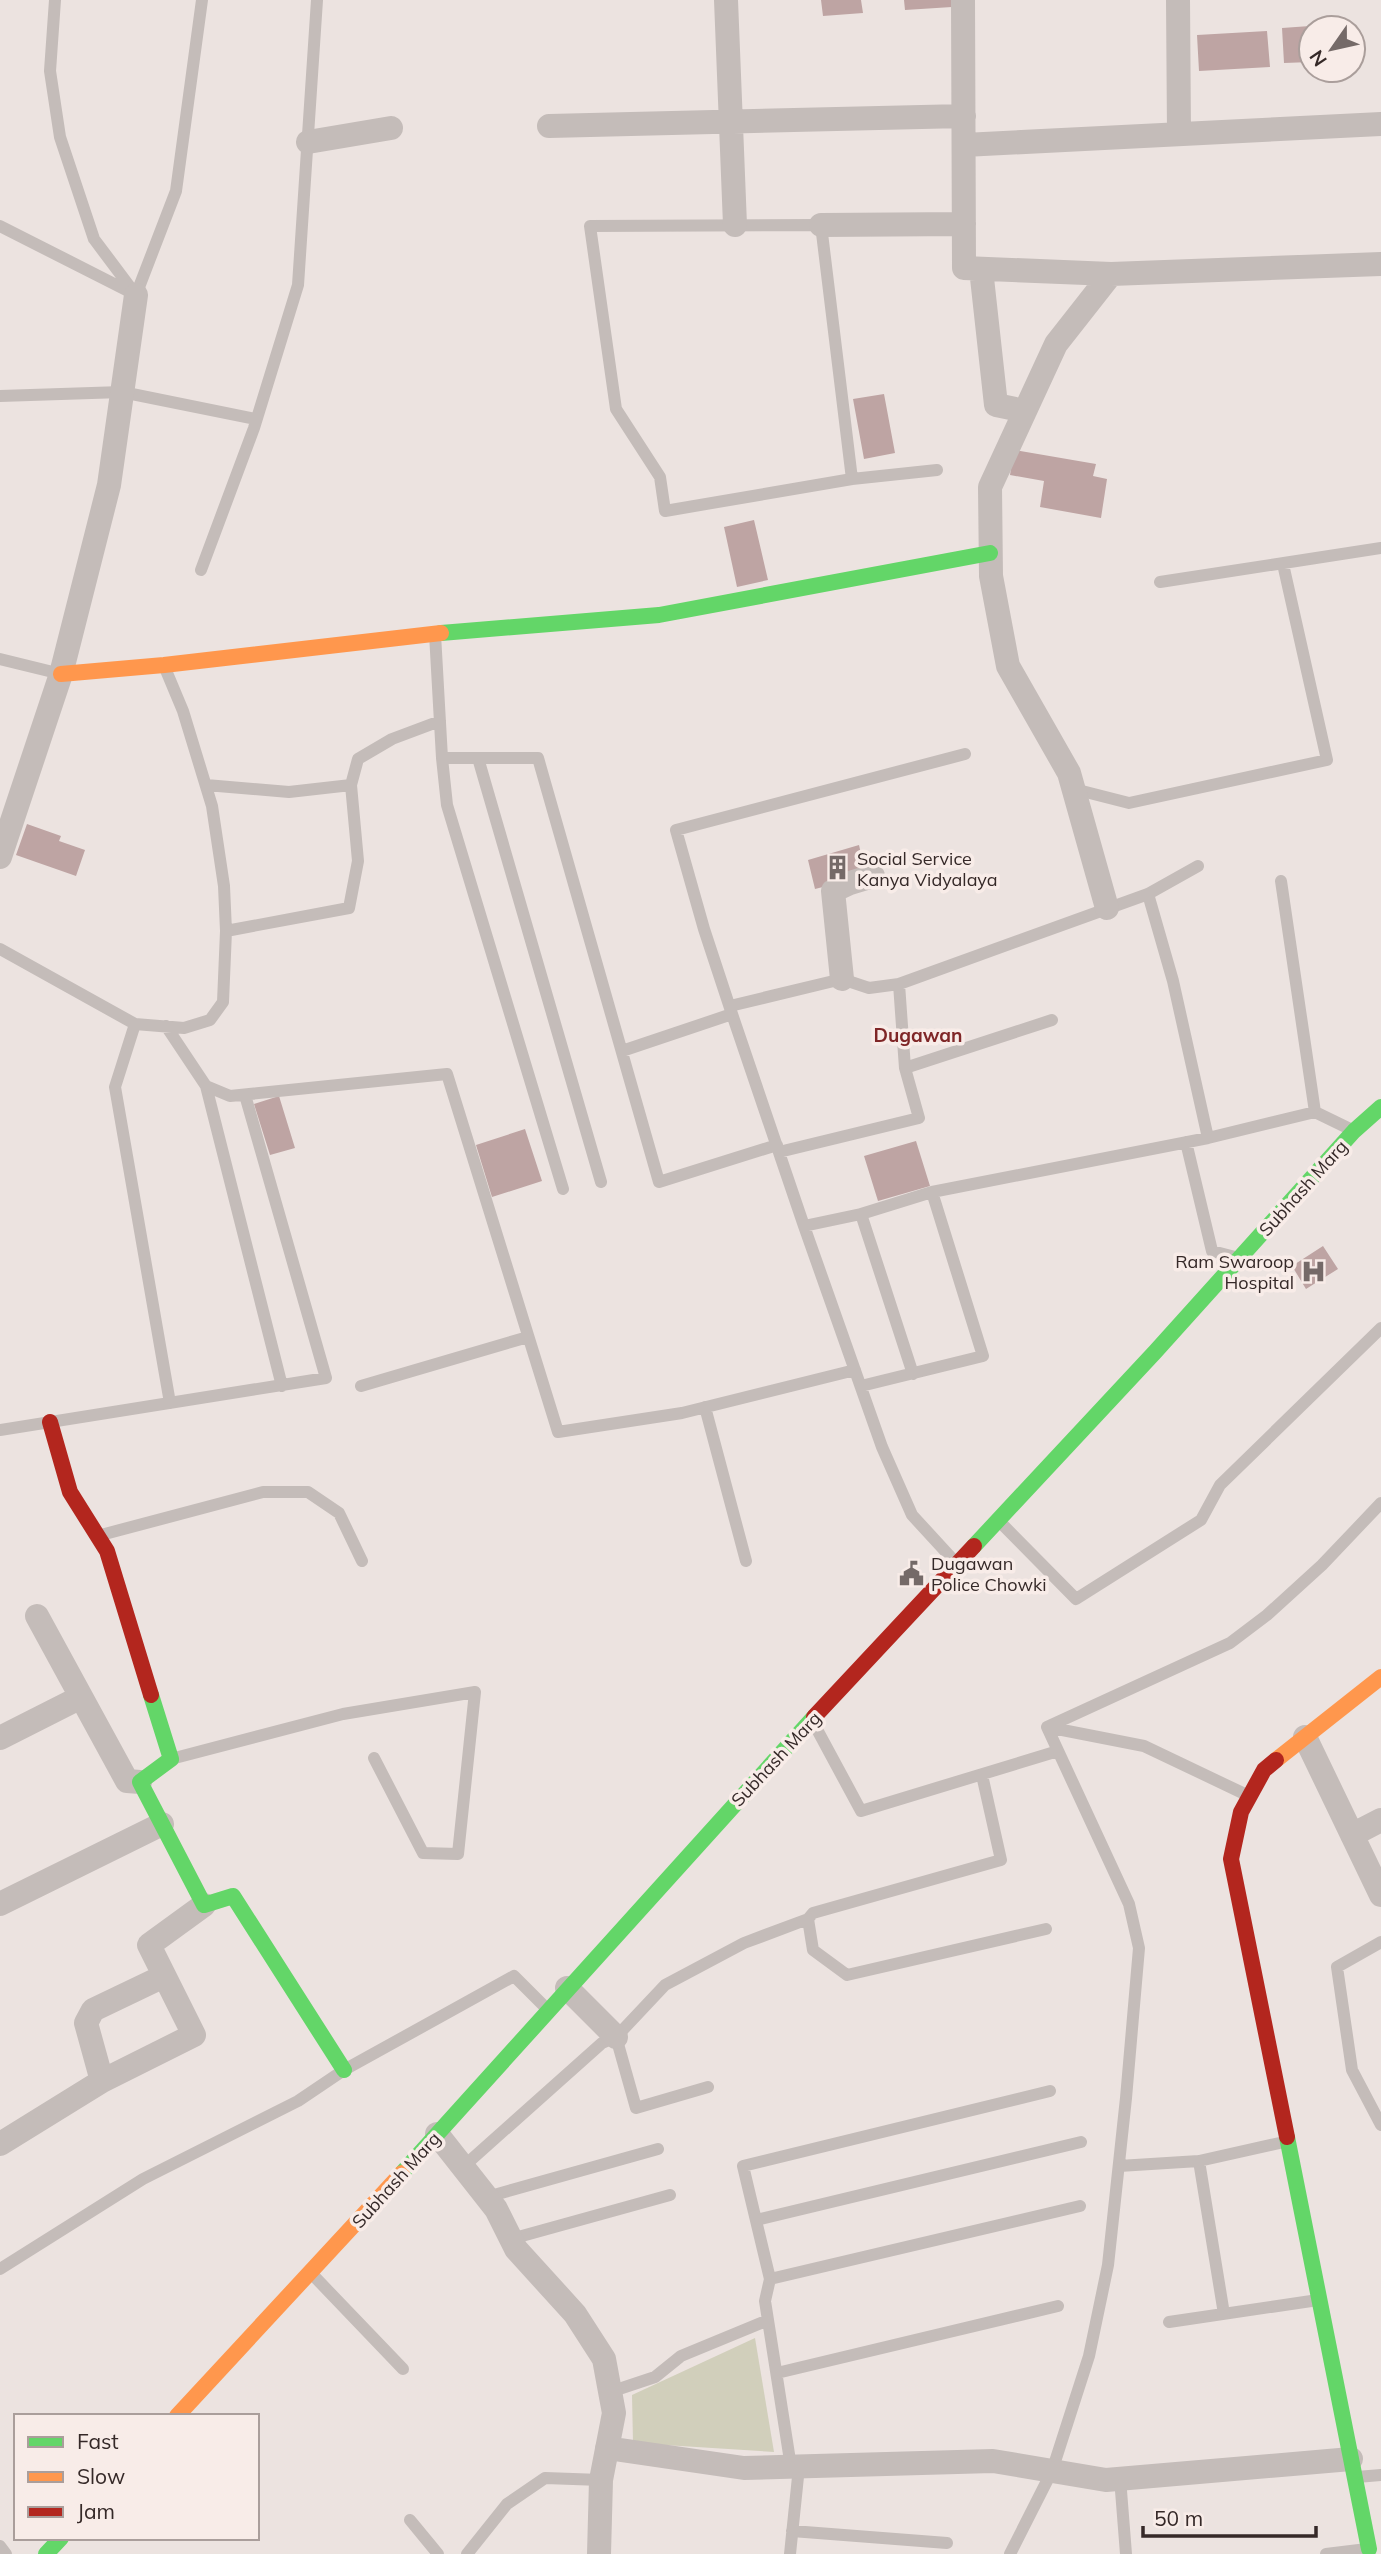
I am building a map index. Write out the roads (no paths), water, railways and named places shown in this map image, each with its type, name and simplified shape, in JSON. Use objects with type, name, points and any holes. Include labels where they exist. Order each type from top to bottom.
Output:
[{"type":"street","points":[[726,0],[735,225]]},
{"type":"street","points":[[963,0],[964,268],[1111,274],[1381,264]]},
{"type":"street","points":[[1178,0],[1179,134]]},
{"type":"street","points":[[550,126],[964,116]]},
{"type":"street","points":[[964,145],[1381,124]]},
{"type":"street","points":[[308,142],[391,128]]},
{"type":"street","points":[[821,225],[964,224]]},
{"type":"street","points":[[981,269],[996,405],[1025,411]]},
{"type":"street","points":[[1107,908],[1069,774],[1008,666],[991,576],[990,487],[1056,344],[1111,274]]},
{"type":"street","points":[[0,858],[61,674],[109,485],[136,295]]},
{"type":"street","points":[[61,674],[435,634],[659,615],[990,553]]},
{"type":"street","points":[[842,979],[833,891],[873,876]]},
{"type":"street","name":"Subhash Marg","points":[[179,2414],[311,2273],[812,1719],[1240,1258],[1354,1131],[1381,1107]]},
{"type":"street","points":[[37,1616],[127,1781],[139,1782],[171,1759],[107,1551],[70,1492],[50,1422]]},
{"type":"street","points":[[1375,2548],[1352,2468],[1231,1859],[1241,1812],[1264,1770],[1381,1678]]},
{"type":"street","points":[[0,1738],[81,1697]]},
{"type":"street","points":[[1305,1737],[1381,1895]]},
{"type":"street","points":[[139,1782],[204,1905]]},
{"type":"street","points":[[1352,1835],[1381,1820]]},
{"type":"street","points":[[0,1904],[162,1824]]},
{"type":"street","points":[[0,2144],[102,2081],[194,2035],[149,1945],[204,1905],[233,1896],[344,2070]]},
{"type":"street","points":[[102,2081],[86,2022],[93,2010],[164,1976]]},
{"type":"street","points":[[567,1988],[615,2037]]},
{"type":"street","points":[[437,2134],[496,2209],[516,2249],[575,2314],[604,2359],[614,2413],[601,2480],[598,2554]]},
{"type":"street","points":[[607,2448],[744,2468],[993,2461],[1106,2480],[1352,2468]]},
{"type":"street","points":[[46,2554],[59,2540]]},
{"type":"lane","points":[[55,0],[50,71],[60,137],[94,239],[136,295]]},
{"type":"lane","points":[[136,295],[176,191],[202,0]]},
{"type":"lane","points":[[201,570],[256,419],[298,285],[317,0]]},
{"type":"lane","points":[[852,479],[821,225],[590,226],[616,409],[660,477],[665,511],[852,479],[937,470]]},
{"type":"lane","points":[[0,226],[136,295]]},
{"type":"lane","points":[[0,396],[122,392],[256,419]]},
{"type":"lane","points":[[1160,582],[1381,548]]},
{"type":"lane","points":[[1074,789],[1129,803],[1328,760],[1283,564]]},
{"type":"lane","points":[[435,634],[447,805],[563,1189]]},
{"type":"lane","points":[[0,659],[61,674]]},
{"type":"lane","points":[[0,949],[135,1024],[184,1028],[209,1020],[223,1002],[226,931],[212,806],[183,711],[164,665]]},
{"type":"lane","points":[[226,931],[349,908],[358,861],[351,785],[358,759],[392,738],[440,721]]},
{"type":"lane","points":[[957,1564],[912,1515],[882,1447],[731,1010],[704,929],[676,830],[965,754]]},
{"type":"lane","points":[[442,758],[538,758],[659,1182],[778,1148],[919,1118],[905,1068],[900,984]]},
{"type":"lane","points":[[478,758],[601,1182]]},
{"type":"lane","points":[[206,785],[289,792],[351,785]]},
{"type":"lane","points":[[622,1051],[731,1010],[842,979],[869,988],[900,984],[1148,894],[1198,866]]},
{"type":"lane","points":[[1281,881],[1315,1112]]},
{"type":"lane","points":[[1148,894],[1173,981],[1208,1138]]},
{"type":"lane","points":[[905,1068],[1052,1020]]},
{"type":"lane","points":[[135,1024],[115,1087],[170,1403]]},
{"type":"lane","points":[[166,1027],[206,1086],[282,1386]]},
{"type":"lane","points":[[206,1086],[230,1096],[447,1074],[558,1432],[682,1413],[855,1370]]},
{"type":"lane","points":[[0,1430],[326,1378],[245,1095]]},
{"type":"lane","points":[[804,1226],[861,1214],[932,1192],[1208,1138],[1315,1112],[1354,1131]]},
{"type":"lane","points":[[1186,1142],[1212,1251],[1240,1258]]},
{"type":"lane","points":[[861,1386],[983,1356],[932,1192]]},
{"type":"lane","points":[[861,1214],[913,1374]]},
{"type":"lane","points":[[998,1520],[1076,1600],[1201,1520],[1220,1485],[1381,1328]]},
{"type":"lane","points":[[361,1386],[528,1337]]},
{"type":"lane","points":[[705,1407],[746,1561]]},
{"type":"lane","points":[[98,1536],[263,1492],[308,1492],[339,1513],[362,1561]]},
{"type":"lane","points":[[1047,1727],[1230,1643],[1267,1615],[1322,1565],[1381,1503]]},
{"type":"lane","points":[[171,1759],[343,1714],[475,1692],[458,1854],[423,1853],[374,1758]]},
{"type":"lane","points":[[812,1719],[860,1811],[1058,1751]]},
{"type":"lane","points":[[1010,2554],[1052,2471],[1089,2356],[1108,2265],[1139,1948],[1129,1904],[1047,1727]]},
{"type":"lane","points":[[1047,1727],[1144,1746],[1249,1796]]},
{"type":"lane","points":[[463,2167],[602,2043],[615,2037],[665,1985],[744,1943],[808,1919],[813,1913],[1001,1860],[982,1775]]},
{"type":"lane","points":[[808,1919],[813,1950],[847,1975],[1046,1929]]},
{"type":"lane","points":[[1381,1942],[1337,1967],[1352,2070],[1381,2125]]},
{"type":"lane","points":[[0,2269],[143,2179],[298,2101],[344,2070],[514,1976],[548,2010]]},
{"type":"lane","points":[[615,2037],[636,2108],[708,2087]]},
{"type":"lane","points":[[790,2554],[795,2467],[765,2301],[770,2279],[743,2165],[1050,2091]]},
{"type":"lane","points":[[1119,2166],[1199,2161],[1286,2141]]},
{"type":"lane","points":[[756,2220],[1081,2142]]},
{"type":"lane","points":[[487,2197],[658,2149]]},
{"type":"lane","points":[[1199,2161],[1224,2314]]},
{"type":"lane","points":[[511,2239],[670,2195]]},
{"type":"lane","points":[[770,2279],[1080,2206]]},
{"type":"lane","points":[[311,2273],[403,2369]]},
{"type":"lane","points":[[1169,2322],[1318,2300]]},
{"type":"lane","points":[[776,2373],[1058,2306]]},
{"type":"lane","points":[[610,2392],[655,2377],[681,2356],[768,2320]]},
{"type":"lane","points":[[1352,2468],[1381,2475]]},
{"type":"lane","points":[[467,2554],[507,2504],[545,2478],[601,2480]]},
{"type":"lane","points":[[1120,2479],[1126,2554]]},
{"type":"lane","points":[[410,2520],[438,2554]]},
{"type":"lane","points":[[792,2531],[947,2543]]},
{"type":"lane","points":[[0,2546],[6,2554]]},
{"type":"lane","points":[[1326,2554],[1375,2548]]},
{"type":"place","name":"Social Service Kanya Vidyalaya","points":[[837,868]]},
{"type":"place","name":"Ram Swaroop Hospital","points":[[1314,1271]]},
{"type":"place","name":"Dugawan Police Chowki","points":[[911,1573]]},
{"type":"district","name":"Dugawan","points":[[918,1035]]}]
